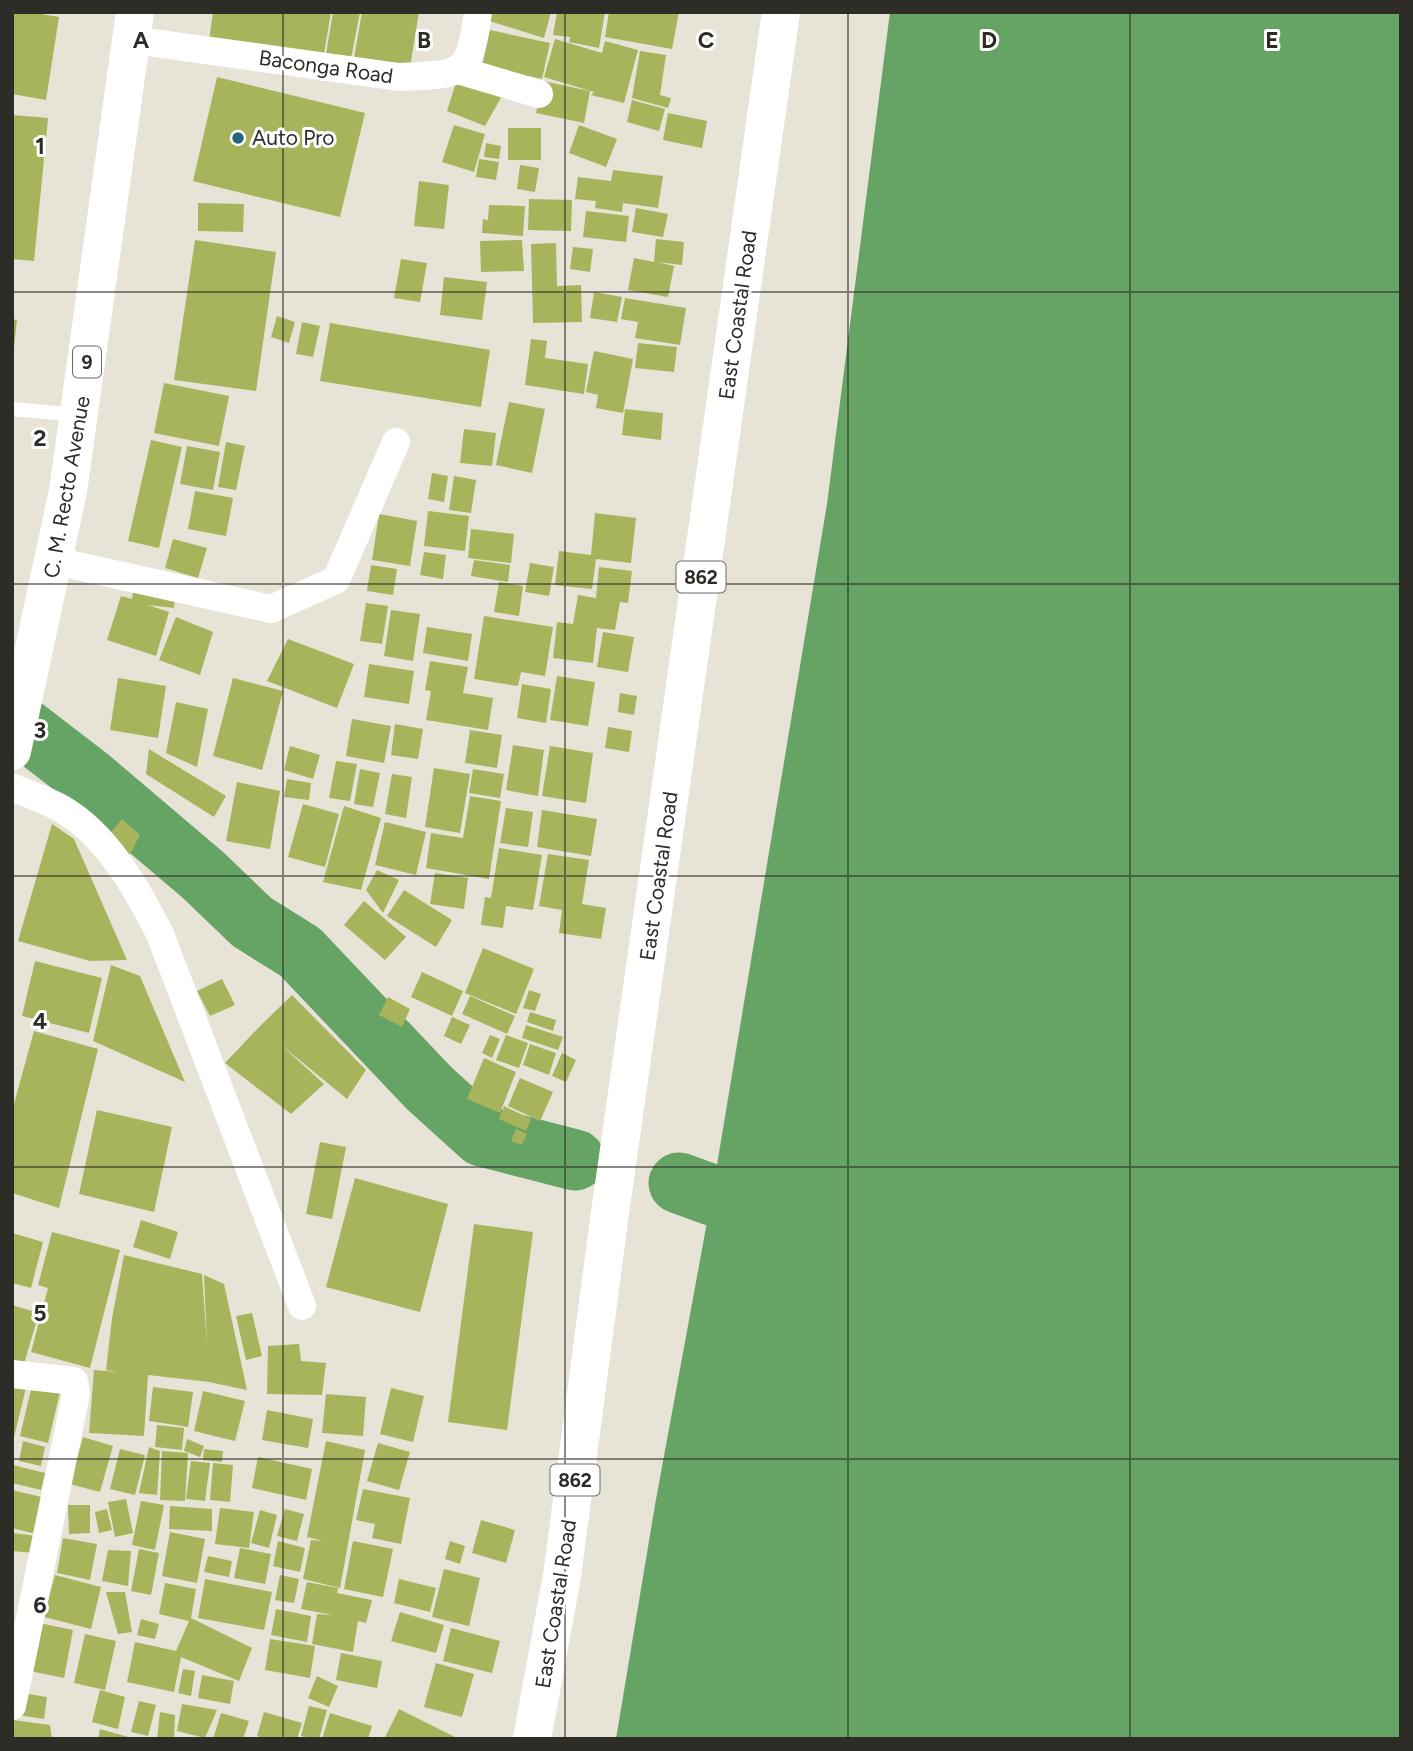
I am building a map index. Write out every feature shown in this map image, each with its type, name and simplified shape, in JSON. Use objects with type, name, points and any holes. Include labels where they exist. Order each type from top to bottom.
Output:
[{"type":"main road","name":"East Coastal Road","points":[[532,1739],[562,1576],[609,1220],[781,12]]},
{"type":"main road","name":"C. M. Recto Avenue","points":[[12,751],[55,561],[80,415],[134,26]]},
{"type":"street","points":[[478,12],[473,47],[468,61],[458,71],[539,94]]},
{"type":"street","name":"Baconga Road","points":[[134,26],[399,77],[458,71]]},
{"type":"street","points":[[55,561],[271,609],[336,580],[396,442]]},
{"type":"street","points":[[12,787],[61,809],[85,825],[134,882],[160,934],[302,1306]]},
{"type":"street","points":[[12,1374],[74,1381],[76,1394],[12,1706]]},
{"type":"lane","points":[[12,409],[80,415]]},
{"type":"shaded area","points":[[890,12],[1401,12],[1401,1739],[616,1739],[655,1505],[712,1195],[827,504]]},
{"type":"building","points":[[12,12],[59,17],[46,100],[12,94]]},
{"type":"building","points":[[213,12],[331,12],[323,60],[209,40]]},
{"type":"building","points":[[333,12],[360,12],[350,64],[325,60]]},
{"type":"building","points":[[362,12],[419,12],[410,67],[354,58]]},
{"type":"building","points":[[488,12],[551,12],[544,38],[486,20]]},
{"type":"building","points":[[557,12],[605,12],[599,48],[569,42],[570,37],[553,35]]},
{"type":"building","points":[[609,12],[679,12],[672,49],[605,37]]},
{"type":"building","points":[[490,30],[550,43],[542,79],[482,66]]},
{"type":"building","points":[[555,39],[602,53],[605,41],[638,50],[624,103],[591,95],[594,92],[544,77]]},
{"type":"building","points":[[640,51],[666,55],[660,95],[671,98],[668,108],[632,98]]},
{"type":"building","points":[[458,76],[502,96],[485,126],[447,111]]},
{"type":"building","points":[[217,77],[365,113],[340,217],[193,181]]},
{"type":"building","points":[[543,81],[590,91],[584,123],[536,113]]},
{"type":"building","points":[[632,100],[665,109],[659,131],[627,122]]},
{"type":"building","points":[[668,113],[707,121],[702,148],[663,140]]},
{"type":"building","points":[[12,115],[48,118],[34,261],[12,259]]},
{"type":"building","points":[[454,125],[485,134],[474,172],[442,162]]},
{"type":"building","points":[[579,125],[617,139],[606,167],[569,153]]},
{"type":"building","points":[[508,128],[541,128],[541,160],[508,160]]},
{"type":"building","points":[[486,143],[501,146],[499,159],[484,157]]},
{"type":"building","points":[[479,159],[499,162],[496,180],[476,177]]},
{"type":"building","points":[[520,165],[539,168],[535,192],[517,189]]},
{"type":"building","points":[[613,170],[663,176],[658,208],[623,203],[622,212],[595,208],[596,201],[575,199],[578,177],[611,181]]},
{"type":"building","points":[[419,181],[449,185],[444,229],[414,226]]},
{"type":"building","points":[[529,199],[572,200],[571,231],[528,230]]},
{"type":"building","points":[[198,203],[244,204],[243,232],[198,231]]},
{"type":"building","points":[[489,205],[525,206],[523,236],[482,233],[483,219],[488,220]]},
{"type":"building","points":[[636,208],[668,214],[663,237],[632,232]]},
{"type":"building","points":[[586,211],[629,216],[626,242],[583,237]]},
{"type":"building","points":[[656,239],[684,242],[682,265],[657,262],[674,266],[668,297],[628,290],[634,258],[654,262]]},
{"type":"building","points":[[195,240],[276,252],[256,391],[174,380]]},
{"type":"building","points":[[522,240],[524,271],[481,272],[480,241]]},
{"type":"building","points":[[556,243],[557,286],[581,285],[582,322],[533,323],[531,244]]},
{"type":"building","points":[[573,247],[593,249],[590,272],[570,269]]},
{"type":"building","points":[[401,259],[427,263],[420,302],[394,298]]},
{"type":"building","points":[[444,277],[487,282],[482,320],[440,315]]},
{"type":"building","points":[[594,292],[622,297],[617,322],[590,318]]},
{"type":"building","points":[[625,298],[686,308],[680,345],[635,338],[638,322],[621,319]]},
{"type":"building","points":[[277,316],[295,322],[289,343],[271,337]]},
{"type":"building","points":[[12,319],[17,320],[14,347],[12,347]]},
{"type":"building","points":[[302,322],[320,326],[313,357],[296,354]]},
{"type":"building","points":[[330,323],[490,350],[481,407],[320,381]]},
{"type":"building","points":[[531,339],[547,341],[545,358],[588,364],[584,394],[525,385]]},
{"type":"building","points":[[638,343],[677,347],[674,372],[635,368]]},
{"type":"building","points":[[594,351],[633,359],[623,413],[596,408],[598,395],[586,392]]},
{"type":"building","points":[[164,383],[229,396],[219,446],[154,433]]},
{"type":"building","points":[[509,402],[545,409],[532,473],[496,465]]},
{"type":"building","points":[[625,409],[663,413],[661,440],[622,435]]},
{"type":"building","points":[[464,429],[496,433],[492,466],[460,463]]},
{"type":"building","points":[[151,440],[182,447],[159,548],[128,541]]},
{"type":"building","points":[[226,442],[245,446],[236,490],[218,487]]},
{"type":"building","points":[[187,446],[220,452],[213,490],[180,484]]},
{"type":"building","points":[[432,473],[448,476],[444,502],[428,499]]},
{"type":"building","points":[[454,476],[476,480],[471,513],[449,510]]},
{"type":"building","points":[[195,491],[233,498],[226,536],[188,529]]},
{"type":"building","points":[[428,511],[469,516],[465,551],[424,546]]},
{"type":"building","points":[[595,513],[636,518],[631,563],[596,559],[592,589],[555,585],[559,551],[591,555]]},
{"type":"building","points":[[379,514],[417,521],[410,566],[372,560]]},
{"type":"building","points":[[471,529],[514,534],[511,563],[468,558]]},
{"type":"building","points":[[173,539],[207,548],[198,578],[165,568]]},
{"type":"building","points":[[424,552],[446,555],[443,579],[420,575]]},
{"type":"building","points":[[474,560],[510,565],[508,582],[471,576]]},
{"type":"building","points":[[530,563],[554,567],[549,596],[525,592]]},
{"type":"building","points":[[371,565],[397,569],[393,595],[367,591]]},
{"type":"building","points":[[599,567],[632,571],[628,603],[620,602],[615,630],[597,628],[593,663],[553,658],[557,622],[573,624],[578,595],[596,598]]},
{"type":"building","points":[[499,582],[523,586],[519,616],[494,612]]},
{"type":"building","points":[[134,584],[176,589],[174,608],[148,605],[169,612],[156,656],[107,640],[121,596],[132,599]]},
{"type":"building","points":[[366,603],[388,606],[382,644],[360,641]]},
{"type":"building","points":[[391,610],[420,614],[413,661],[384,656]]},
{"type":"building","points":[[484,616],[553,627],[545,676],[521,672],[518,686],[474,679]]},
{"type":"building","points":[[176,617],[213,632],[200,675],[159,660]]},
{"type":"building","points":[[427,627],[472,634],[468,661],[423,653]]},
{"type":"building","points":[[603,632],[634,637],[628,672],[597,667]]},
{"type":"building","points":[[288,639],[354,664],[337,708],[267,681]]},
{"type":"building","points":[[430,661],[468,667],[463,693],[493,698],[488,730],[426,720],[431,691],[425,690]]},
{"type":"building","points":[[369,664],[414,671],[409,704],[364,697]]},
{"type":"building","points":[[557,676],[595,682],[588,726],[550,720]]},
{"type":"building","points":[[118,678],[166,686],[158,738],[110,730]]},
{"type":"building","points":[[233,678],[283,691],[262,770],[213,756]]},
{"type":"building","points":[[522,684],[551,689],[546,723],[517,718]]},
{"type":"building","points":[[620,693],[637,696],[634,715],[618,712]]},
{"type":"building","points":[[176,702],[208,709],[197,767],[166,753]]},
{"type":"building","points":[[352,719],[391,726],[384,763],[346,756]]},
{"type":"building","points":[[395,724],[423,729],[418,759],[391,755]]},
{"type":"building","points":[[608,727],[632,731],[629,752],[605,748]]},
{"type":"building","points":[[470,730],[502,735],[497,768],[465,763]]},
{"type":"building","points":[[513,745],[544,750],[538,796],[506,790]]},
{"type":"building","points":[[290,746],[320,755],[313,779],[284,770]]},
{"type":"building","points":[[550,746],[593,753],[586,803],[542,796]]},
{"type":"building","points":[[149,749],[226,796],[214,817],[146,774]]},
{"type":"building","points":[[336,761],[357,764],[350,801],[329,798]]},
{"type":"building","points":[[434,768],[470,774],[460,833],[425,827]]},
{"type":"building","points":[[360,769],[380,773],[373,807],[354,804]]},
{"type":"building","points":[[473,769],[504,774],[500,798],[469,793]]},
{"type":"building","points":[[392,774],[412,777],[406,818],[385,814]]},
{"type":"building","points":[[287,779],[311,783],[309,800],[284,797]]},
{"type":"building","points":[[237,782],[280,791],[270,849],[226,841]]},
{"type":"building","points":[[470,796],[501,801],[489,879],[426,868],[431,833],[463,838]]},
{"type":"building","points":[[303,804],[339,814],[325,867],[288,857]]},
{"type":"building","points":[[344,806],[381,818],[361,890],[323,882]]},
{"type":"building","points":[[506,808],[533,812],[528,847],[500,843]]},
{"type":"building","points":[[542,810],[597,819],[591,856],[537,847]]},
{"type":"building","points":[[122,819],[140,835],[126,862],[103,842]]},
{"type":"building","points":[[385,822],[426,832],[416,875],[375,865]]},
{"type":"building","points":[[52,824],[74,839],[127,960],[90,961],[18,941]]},
{"type":"building","points":[[499,848],[542,855],[533,910],[506,906],[503,928],[481,925],[485,897],[491,898]]},
{"type":"building","points":[[548,854],[589,860],[582,904],[606,908],[601,939],[559,933],[562,910],[539,906]]},
{"type":"building","points":[[377,870],[399,880],[383,913],[366,890]]},
{"type":"building","points":[[435,873],[468,878],[464,909],[430,904]]},
{"type":"building","points":[[404,890],[452,920],[436,947],[387,916]]},
{"type":"building","points":[[364,901],[406,937],[385,960],[344,925]]},
{"type":"building","points":[[483,948],[534,969],[516,1014],[465,993]]},
{"type":"building","points":[[35,961],[102,978],[89,1033],[22,1016]]},
{"type":"building","points":[[111,965],[140,976],[185,1082],[93,1041]]},
{"type":"building","points":[[422,972],[463,991],[452,1016],[411,997]]},
{"type":"building","points":[[222,979],[235,1005],[210,1016],[197,991]]},
{"type":"building","points":[[529,990],[541,994],[535,1011],[523,1008]]},
{"type":"building","points":[[292,995],[366,1070],[347,1099],[280,1044],[324,1084],[291,1114],[225,1063]]},
{"type":"building","points":[[470,996],[515,1016],[507,1034],[462,1014]]},
{"type":"building","points":[[388,997],[410,1009],[402,1027],[379,1015]]},
{"type":"building","points":[[530,1012],[556,1020],[553,1031],[527,1022]]},
{"type":"building","points":[[452,1017],[470,1025],[461,1044],[444,1036]]},
{"type":"building","points":[[526,1025],[563,1037],[558,1050],[522,1038]]},
{"type":"building","points":[[34,1031],[98,1049],[59,1208],[12,1193],[12,1111]]},
{"type":"building","points":[[490,1035],[500,1039],[492,1058],[482,1053]]},
{"type":"building","points":[[506,1035],[528,1043],[519,1068],[496,1060]]},
{"type":"building","points":[[530,1044],[556,1053],[549,1075],[523,1065]]},
{"type":"building","points":[[562,1053],[576,1060],[566,1082],[552,1076]]},
{"type":"building","points":[[484,1058],[516,1072],[500,1113],[467,1099]]},
{"type":"building","points":[[520,1078],[553,1092],[540,1121],[508,1106]]},
{"type":"building","points":[[504,1106],[531,1119],[526,1131],[499,1119]]},
{"type":"building","points":[[97,1110],[172,1127],[154,1212],[79,1194]]},
{"type":"building","points":[[516,1129],[527,1134],[522,1145],[511,1141]]},
{"type":"building","points":[[320,1142],[346,1147],[332,1219],[306,1214]]},
{"type":"building","points":[[355,1178],[448,1204],[420,1312],[326,1287]]},
{"type":"building","points":[[141,1220],[178,1232],[170,1259],[133,1247]]},
{"type":"building","points":[[474,1224],[533,1232],[507,1430],[448,1422]]},
{"type":"building","points":[[52,1232],[120,1250],[90,1368],[31,1352],[48,1288],[38,1285]]},
{"type":"building","points":[[12,1233],[43,1242],[31,1288],[12,1283]]},
{"type":"building","points":[[124,1255],[202,1274],[207,1345],[204,1275],[224,1284],[247,1390],[209,1382],[148,1375],[144,1436],[89,1433],[94,1370],[117,1372],[106,1370],[112,1318]]},
{"type":"building","points":[[12,1305],[39,1313],[21,1374],[12,1371]]},
{"type":"building","points":[[252,1313],[262,1356],[246,1360],[236,1316]]},
{"type":"building","points":[[299,1344],[301,1361],[326,1363],[322,1395],[267,1394],[268,1346]]},
{"type":"building","points":[[12,1380],[27,1384],[13,1441],[12,1441]]},
{"type":"building","points":[[33,1381],[61,1388],[48,1443],[20,1436]]},
{"type":"building","points":[[153,1387],[193,1392],[188,1427],[149,1421]]},
{"type":"building","points":[[391,1388],[424,1396],[413,1442],[380,1434]]},
{"type":"building","points":[[203,1391],[245,1401],[235,1441],[194,1431]]},
{"type":"building","points":[[326,1394],[366,1397],[363,1436],[322,1433]]},
{"type":"building","points":[[267,1410],[313,1419],[308,1448],[262,1440]]},
{"type":"building","points":[[157,1425],[184,1428],[182,1450],[155,1447]]},
{"type":"building","points":[[83,1437],[113,1446],[100,1492],[70,1484]]},
{"type":"building","points":[[187,1439],[204,1446],[200,1457],[184,1451]]},
{"type":"building","points":[[23,1441],[45,1447],[41,1466],[19,1461]]},
{"type":"building","points":[[326,1441],[365,1450],[340,1588],[303,1579],[311,1540],[323,1541],[307,1537]]},
{"type":"building","points":[[378,1443],[410,1452],[399,1490],[367,1481]]},
{"type":"building","points":[[149,1447],[160,1451],[157,1495],[139,1493]]},
{"type":"building","points":[[120,1449],[145,1455],[135,1495],[110,1489]]},
{"type":"building","points":[[204,1449],[223,1451],[222,1462],[203,1460]]},
{"type":"building","points":[[162,1451],[188,1453],[185,1501],[160,1500]]},
{"type":"building","points":[[258,1457],[312,1469],[306,1500],[252,1488]]},
{"type":"building","points":[[191,1461],[210,1463],[205,1501],[186,1499]]},
{"type":"building","points":[[213,1463],[233,1465],[230,1502],[210,1500]]},
{"type":"building","points":[[13,1465],[45,1473],[41,1490],[12,1483]]},
{"type":"building","points":[[363,1489],[410,1498],[401,1544],[372,1538],[375,1524],[356,1520]]},
{"type":"building","points":[[12,1490],[46,1498],[36,1534],[12,1528]]},
{"type":"building","points":[[126,1499],[133,1533],[115,1537],[108,1502]]},
{"type":"building","points":[[141,1501],[164,1505],[155,1550],[132,1545]]},
{"type":"building","points":[[68,1505],[90,1505],[90,1533],[69,1534]]},
{"type":"building","points":[[170,1506],[212,1509],[212,1531],[169,1529]]},
{"type":"building","points":[[220,1508],[254,1512],[249,1548],[215,1544]]},
{"type":"building","points":[[107,1509],[112,1530],[99,1533],[95,1512]]},
{"type":"building","points":[[285,1509],[304,1514],[297,1541],[277,1536]]},
{"type":"building","points":[[260,1510],[277,1515],[269,1548],[251,1543]]},
{"type":"building","points":[[481,1520],[515,1530],[506,1563],[472,1553]]},
{"type":"building","points":[[170,1532],[205,1539],[197,1583],[162,1576]]},
{"type":"building","points":[[12,1533],[37,1536],[35,1553],[12,1551]]},
{"type":"building","points":[[63,1538],[97,1544],[90,1580],[57,1573]]},
{"type":"building","points":[[278,1541],[305,1548],[300,1572],[273,1566]]},
{"type":"building","points":[[353,1541],[393,1549],[383,1597],[344,1589]]},
{"type":"building","points":[[450,1541],[465,1546],[460,1564],[445,1559]]},
{"type":"building","points":[[240,1548],[271,1554],[265,1584],[234,1578]]},
{"type":"building","points":[[139,1549],[159,1553],[151,1595],[131,1591]]},
{"type":"building","points":[[108,1550],[131,1551],[128,1586],[102,1581]]},
{"type":"building","points":[[208,1556],[232,1561],[229,1577],[204,1572]]},
{"type":"building","points":[[444,1569],[480,1578],[469,1626],[432,1617]]},
{"type":"building","points":[[55,1575],[101,1587],[91,1629],[44,1617]]},
{"type":"building","points":[[280,1575],[299,1579],[294,1603],[275,1600]]},
{"type":"building","points":[[205,1579],[272,1592],[264,1630],[198,1618]]},
{"type":"building","points":[[399,1579],[436,1588],[430,1612],[394,1603]]},
{"type":"building","points":[[307,1582],[338,1588],[337,1593],[372,1600],[366,1623],[358,1621],[353,1652],[312,1644],[317,1614],[333,1615],[301,1609]]},
{"type":"building","points":[[165,1583],[196,1589],[191,1618],[252,1648],[239,1681],[181,1657],[174,1692],[127,1682],[135,1642],[176,1651],[189,1621],[159,1614]]},
{"type":"building","points":[[106,1592],[125,1592],[132,1632],[118,1634]]},
{"type":"building","points":[[276,1609],[311,1616],[307,1642],[271,1635]]},
{"type":"building","points":[[400,1612],[444,1625],[436,1653],[391,1641]]},
{"type":"building","points":[[141,1619],[159,1624],[155,1639],[137,1635]]},
{"type":"building","points":[[39,1623],[73,1630],[64,1678],[30,1671]]},
{"type":"building","points":[[451,1628],[500,1641],[492,1673],[443,1661]]},
{"type":"building","points":[[85,1634],[116,1641],[105,1690],[74,1683]]},
{"type":"building","points":[[270,1639],[315,1646],[310,1678],[265,1670]]},
{"type":"building","points":[[341,1653],[382,1661],[377,1688],[336,1680]]},
{"type":"building","points":[[436,1663],[474,1674],[462,1717],[424,1707]]},
{"type":"building","points":[[183,1669],[195,1671],[191,1696],[178,1693]]},
{"type":"building","points":[[202,1675],[234,1681],[230,1704],[198,1698]]},
{"type":"building","points":[[317,1676],[338,1686],[329,1707],[308,1698]]},
{"type":"building","points":[[100,1690],[125,1697],[118,1729],[92,1722]]},
{"type":"building","points":[[22,1693],[47,1697],[44,1719],[18,1715]]},
{"type":"building","points":[[139,1701],[156,1705],[148,1736],[131,1732]]},
{"type":"building","points":[[182,1704],[217,1710],[205,1738],[177,1731]]},
{"type":"building","points":[[309,1706],[327,1710],[319,1739],[301,1736]]},
{"type":"building","points":[[399,1709],[459,1739],[384,1739]]},
{"type":"building","points":[[160,1712],[175,1715],[174,1739],[157,1739]]},
{"type":"building","points":[[264,1712],[302,1723],[297,1739],[266,1739],[257,1736]]},
{"type":"building","points":[[221,1713],[249,1721],[243,1739],[213,1739]]},
{"type":"building","points":[[330,1713],[372,1726],[368,1739],[322,1739]]},
{"type":"building","points":[[13,1720],[50,1725],[52,1739],[12,1739]]},
{"type":"building","points":[[100,1729],[132,1738],[98,1739]]},
{"type":"waterway","points":[[12,719],[90,779],[203,875],[252,922],[300,952],[429,1088],[482,1136],[575,1160]]},
{"type":"waterway","points":[[679,1183],[712,1195]]},
{"type":"place","name":"Auto Pro","points":[[238,138]]}]
